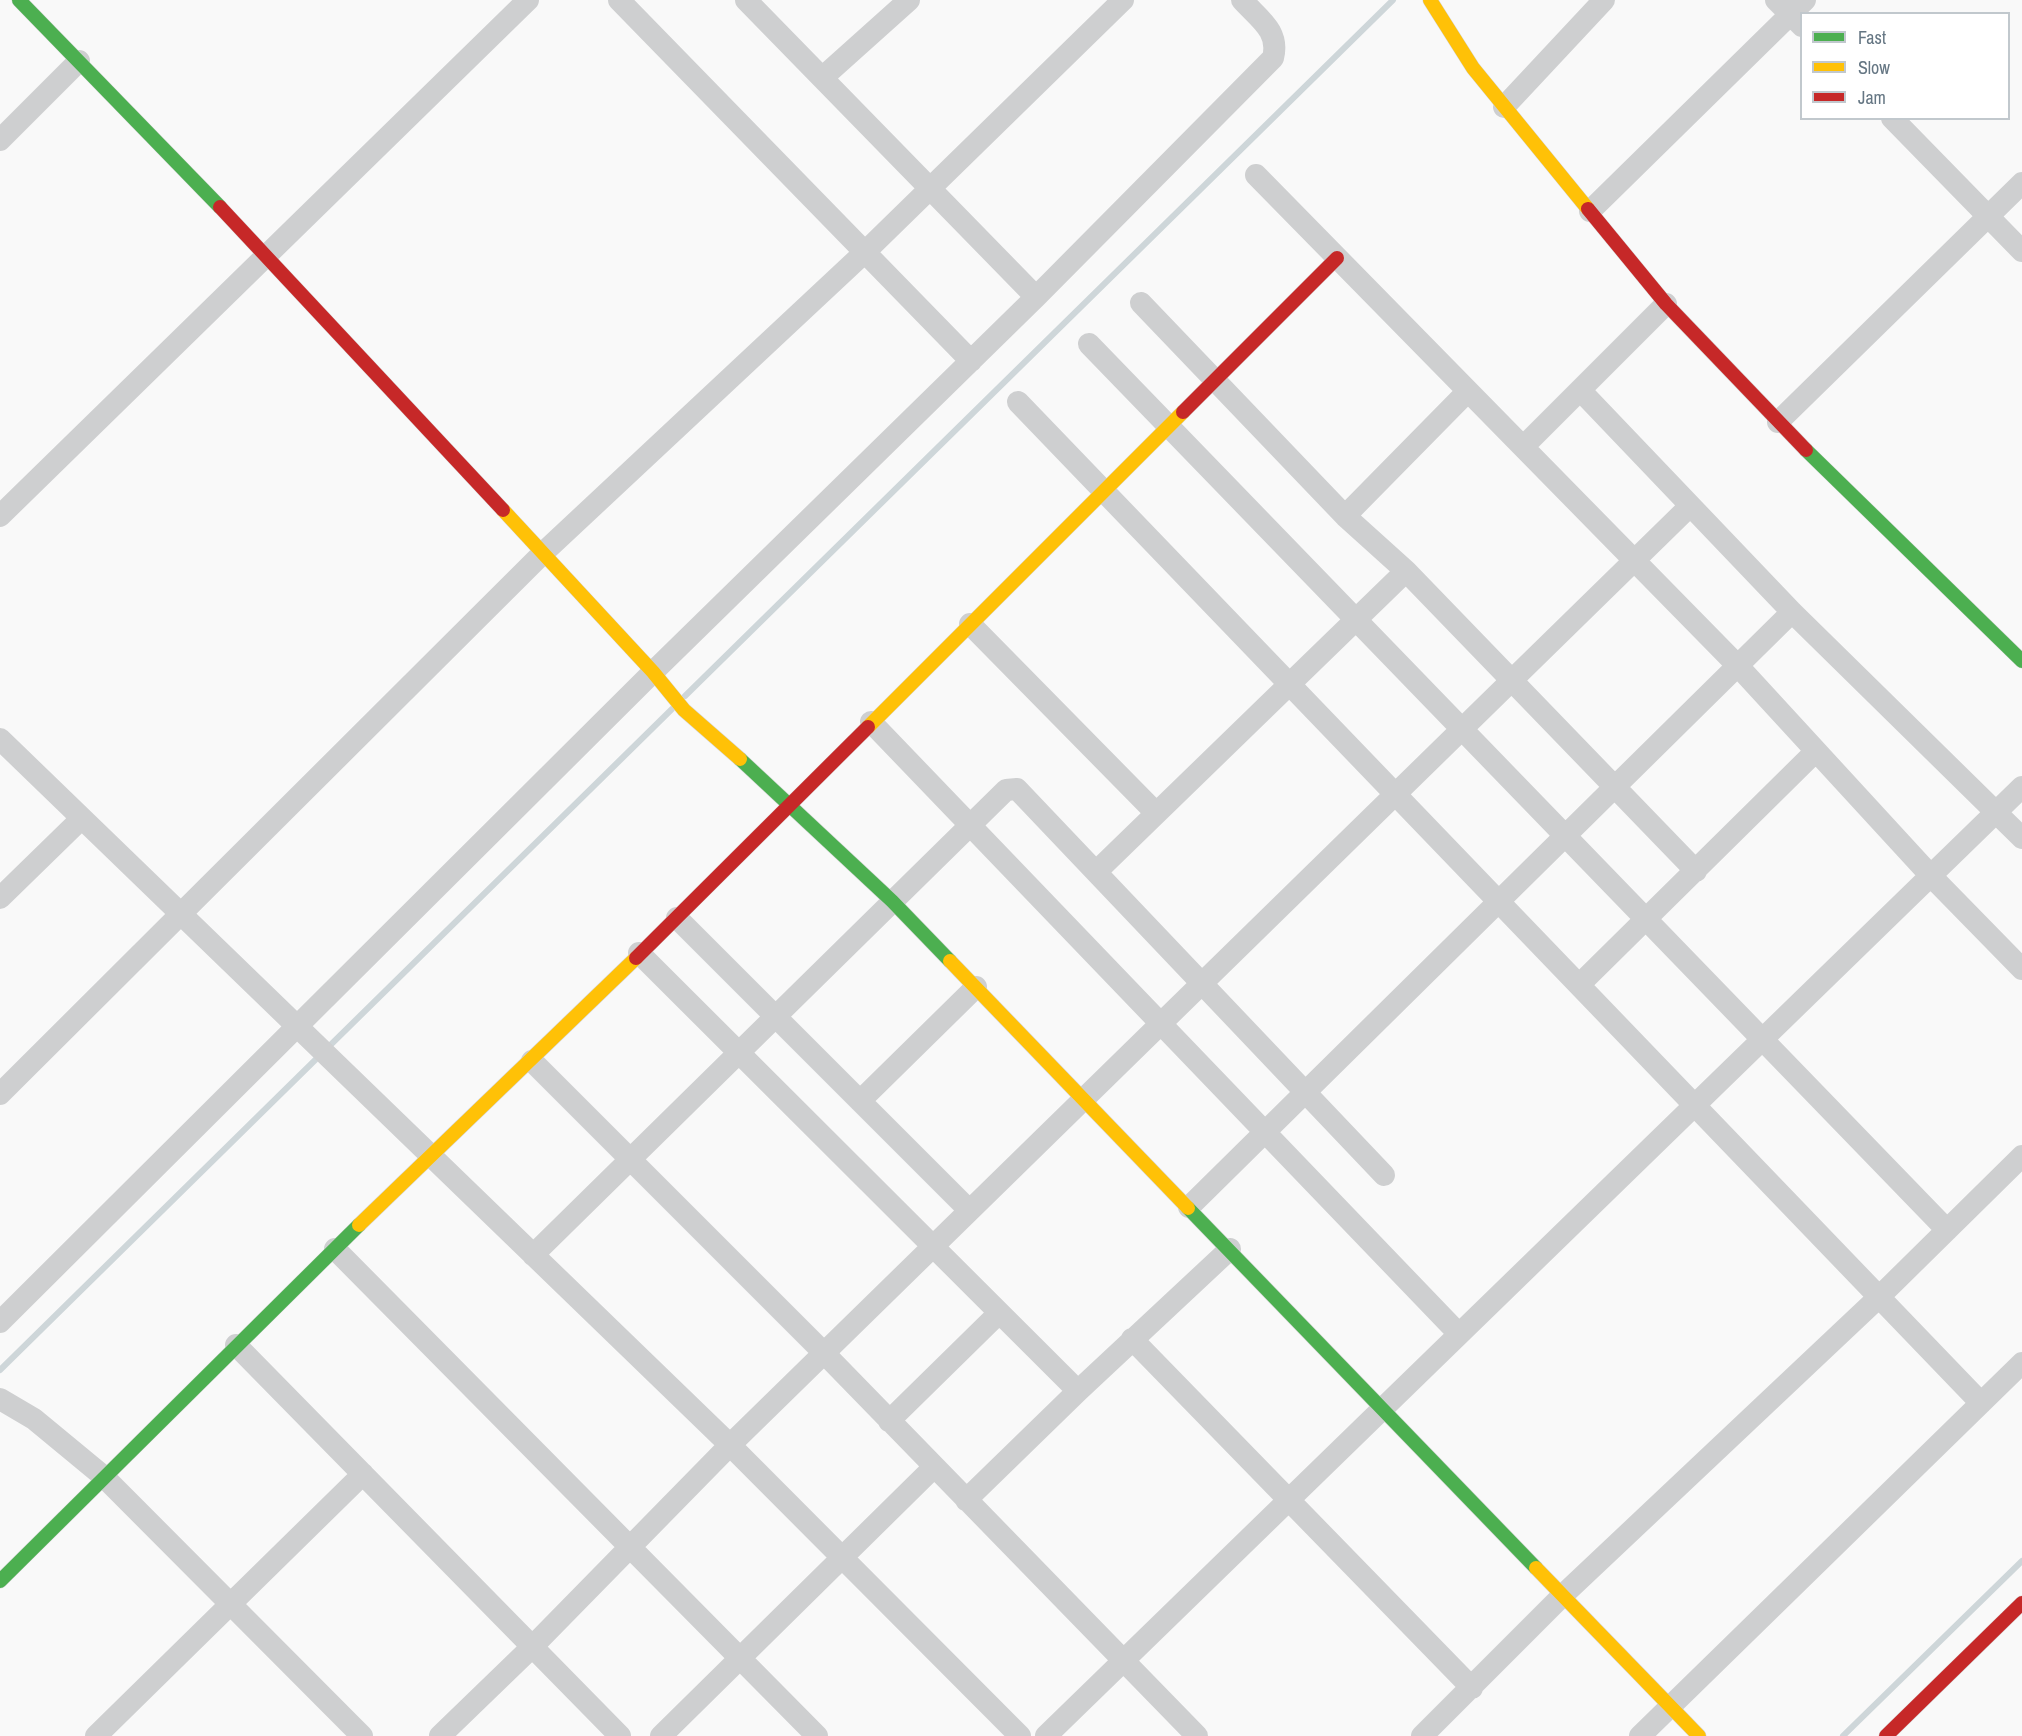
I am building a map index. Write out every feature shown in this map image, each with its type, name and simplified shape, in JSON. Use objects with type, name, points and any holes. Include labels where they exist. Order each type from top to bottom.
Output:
[{"type":"street","points":[[19,0],[268,256],[653,672],[689,715],[789,803],[892,902],[1699,1736]]},
{"type":"street","points":[[0,516],[528,0]]},
{"type":"street","points":[[618,0],[971,361]]},
{"type":"street","points":[[746,0],[1036,297]]},
{"type":"street","points":[[822,78],[909,0]]},
{"type":"street","points":[[0,1094],[543,553],[865,252],[1123,0]]},
{"type":"street","points":[[0,1323],[653,672],[1036,297],[1273,58],[1276,44],[1270,30],[1242,0]]},
{"type":"street","points":[[1504,107],[1604,0]]},
{"type":"street","points":[[1431,2],[1473,68],[1666,304],[1778,422],[2022,661]]},
{"type":"street","points":[[1590,211],[1793,10]]},
{"type":"street","points":[[0,140],[79,62]]},
{"type":"street","points":[[1894,120],[2022,251]]},
{"type":"street","points":[[1256,175],[1738,666],[1932,876],[2022,969]]},
{"type":"street","points":[[1778,422],[2022,183]]},
{"type":"street","points":[[0,1581],[236,1345],[676,918],[1337,258]]},
{"type":"street","points":[[1141,303],[1346,516],[1406,571],[1696,871]]},
{"type":"street","points":[[1523,447],[1666,304]]},
{"type":"street","points":[[1089,344],[1947,1230]]},
{"type":"street","points":[[1580,390],[1792,612],[2022,838]]},
{"type":"street","points":[[1346,516],[1468,391]]},
{"type":"street","points":[[1018,402],[1981,1403]]},
{"type":"street","points":[[440,1736],[532,1647],[729,1445],[1636,562],[1690,506]]},
{"type":"street","points":[[1096,872],[1406,571]]},
{"type":"street","points":[[1189,1207],[1792,612]]},
{"type":"street","points":[[970,624],[1156,813]]},
{"type":"street","points":[[871,722],[1459,1334]]},
{"type":"street","points":[[0,739],[729,1445],[1020,1736]]},
{"type":"street","points":[[1579,985],[1816,751]]},
{"type":"street","points":[[1046,1736],[2022,788]]},
{"type":"street","points":[[533,1255],[1006,790],[1017,789],[1384,1175]]},
{"type":"street","points":[[0,898],[81,819]]},
{"type":"street","points":[[676,918],[969,1210]]},
{"type":"street","points":[[639,953],[1077,1391]]},
{"type":"street","points":[[860,1101],[976,987]]},
{"type":"street","points":[[532,1060],[824,1353],[1197,1736]]},
{"type":"street","points":[[1422,1736],[1563,1595],[1879,1297],[2022,1156]]},
{"type":"street","points":[[335,1249],[740,1657],[805,1732]]},
{"type":"street","points":[[966,1500],[1077,1391],[1230,1249]]},
{"type":"street","points":[[889,1421],[999,1313]]},
{"type":"street","points":[[1132,1340],[1472,1688]]},
{"type":"street","points":[[236,1345],[620,1736]]},
{"type":"street","points":[[1640,1736],[2022,1363]]},
{"type":"street","points":[[0,1399],[34,1419],[104,1476],[362,1736]]},
{"type":"street","points":[[661,1736],[934,1467]]},
{"type":"street","points":[[96,1736],[363,1474]]},
{"type":"street","points":[[1886,1736],[2022,1603]]},
{"type":"waterway","points":[[685,696],[1393,0]]},
{"type":"waterway","points":[[0,1370],[672,709]]},
{"type":"waterway","points":[[1843,1736],[2022,1561]]},
{"type":"traffic: fast","points":[[19,0],[220,207]]},
{"type":"traffic: fast","points":[[1806,450],[2022,661]]},
{"type":"traffic: fast","points":[[740,759],[892,901],[950,961]]},
{"type":"traffic: fast","points":[[1188,1208],[1536,1568]]},
{"type":"traffic: fast","points":[[0,1581],[359,1225]]},
{"type":"traffic: slow","points":[[1430,0],[1473,68],[1588,209]]},
{"type":"traffic: slow","points":[[868,727],[1183,412]]},
{"type":"traffic: slow","points":[[503,510],[653,672],[684,710],[740,759]]},
{"type":"traffic: slow","points":[[359,1225],[636,958]]},
{"type":"traffic: slow","points":[[950,961],[1188,1208]]},
{"type":"traffic: slow","points":[[1536,1568],[1699,1736]]},
{"type":"traffic: jam","points":[[220,207],[503,510]]},
{"type":"traffic: jam","points":[[1588,209],[1666,304],[1806,450]]},
{"type":"traffic: jam","points":[[1183,412],[1337,258]]},
{"type":"traffic: jam","points":[[636,958],[868,727]]},
{"type":"traffic: jam","points":[[1886,1736],[2022,1603]]}]
